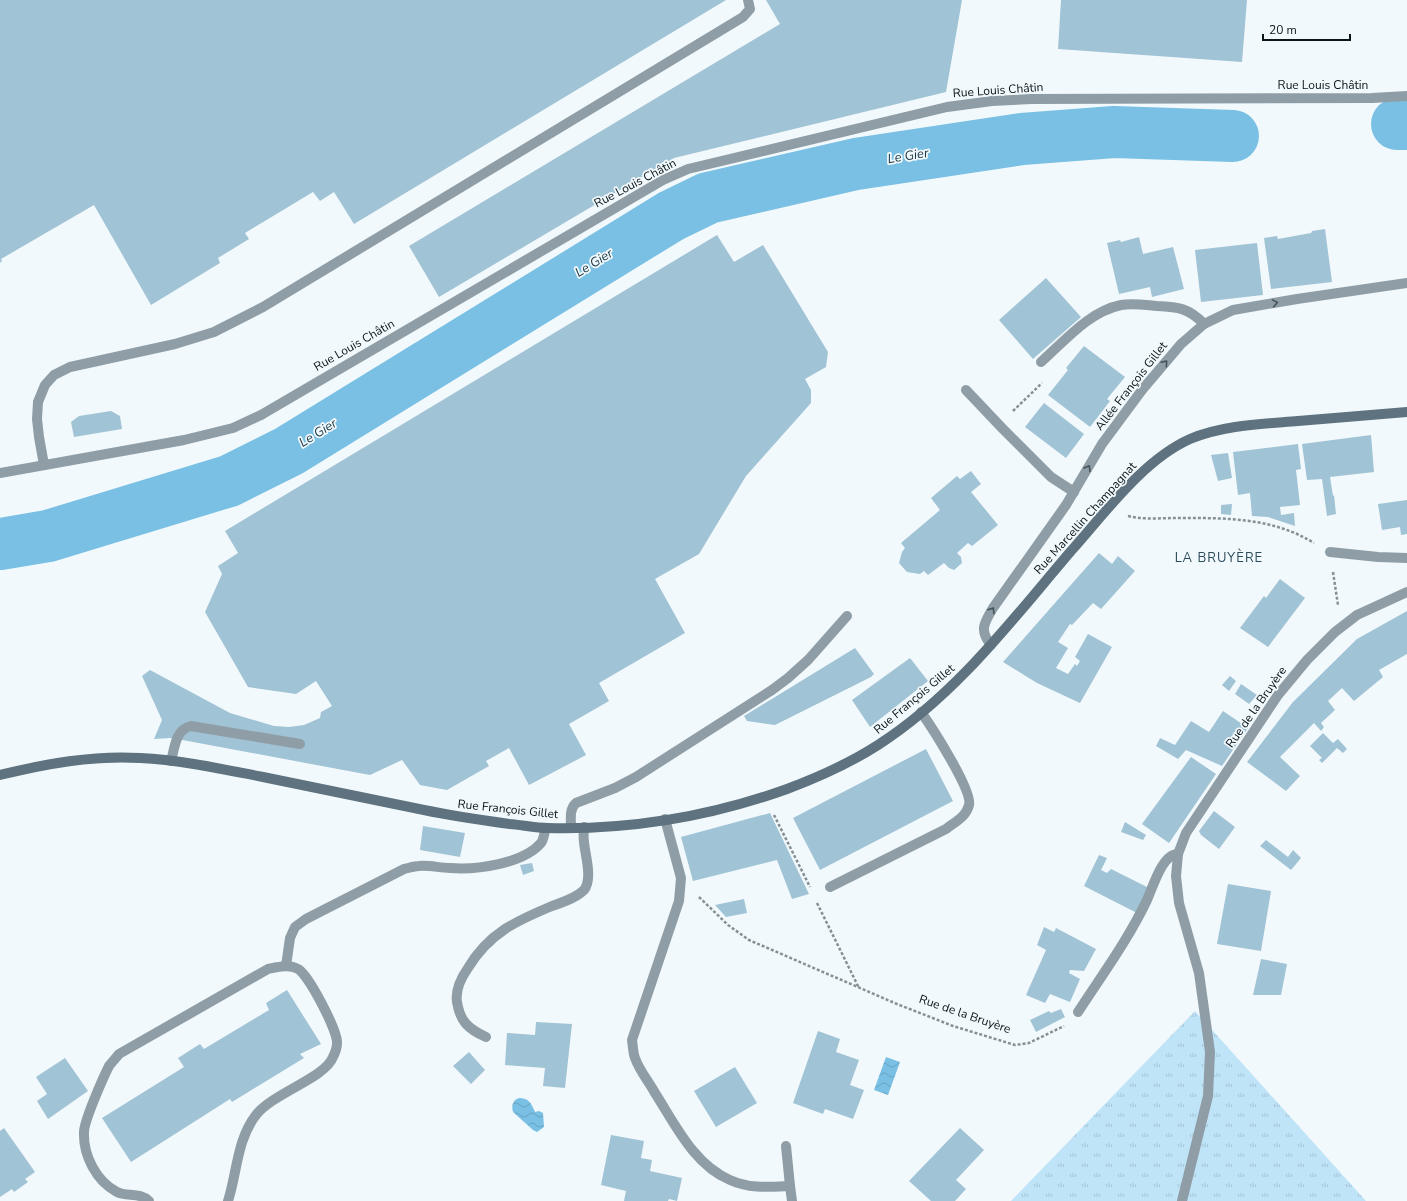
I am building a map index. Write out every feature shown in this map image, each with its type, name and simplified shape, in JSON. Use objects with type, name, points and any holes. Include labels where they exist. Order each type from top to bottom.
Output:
[{"type":"main road","name":"Rue Marcellin Champagnat","points":[[991,645],[1111,505],[1143,471],[1163,455],[1186,441],[1206,433],[1233,427],[1407,412]]},
{"type":"main road","name":"Rue François Gillet","points":[[0,775],[42,765],[94,759],[139,758],[194,763],[464,818],[546,828],[620,826],[701,814],[765,796],[827,774],[879,745],[921,712],[958,680],[991,645]]},
{"type":"street","points":[[44,465],[37,419],[38,402],[45,385],[54,375],[70,367],[175,344],[214,332],[263,307],[743,17],[750,9],[748,0]]},
{"type":"street","name":"Rue Louis Châtin","points":[[0,473],[184,440],[233,428],[261,415],[663,180],[688,169],[947,107],[992,101],[1032,99],[1372,98],[1407,96]]},
{"type":"street","name":"Allée François Gillet","points":[[991,645],[983,630],[993,608],[1066,505],[1102,444],[1142,390],[1181,344],[1204,324],[1233,310],[1407,283]]},
{"type":"street","points":[[1042,362],[1085,322],[1120,305],[1141,304],[1169,306],[1187,310],[1195,315],[1204,324]]},
{"type":"street","points":[[966,390],[1051,477],[1074,492]]},
{"type":"street","points":[[1330,552],[1378,557],[1407,558]]},
{"type":"street","name":"Rue de la Bruyère","points":[[1182,1201],[1208,1096],[1210,1052],[1199,973],[1179,902],[1176,876],[1178,854],[1186,833],[1278,695],[1307,660],[1335,632],[1357,615],[1407,592]]},
{"type":"street","points":[[571,828],[571,812],[572,807],[576,803],[615,788],[636,776],[772,690],[808,660],[847,616]]},
{"type":"street","points":[[830,887],[946,829],[960,820],[966,811],[970,803],[967,792],[940,740],[921,712]]},
{"type":"street","points":[[171,761],[180,732],[184,728],[191,726],[300,744]]},
{"type":"street","points":[[665,819],[680,878],[679,901],[632,1040],[634,1058],[682,1136],[699,1157],[714,1171],[728,1180],[745,1186],[790,1186]]},
{"type":"street","points":[[486,1037],[474,1032],[466,1025],[459,1012],[457,999],[459,981],[471,962],[487,943],[507,927],[576,896],[585,889],[588,880],[583,840],[584,827]]},
{"type":"street","points":[[286,966],[290,938],[295,927],[306,919],[404,870],[420,866],[451,868],[479,867],[501,863],[520,857],[532,851],[542,842],[546,828]]},
{"type":"street","points":[[1078,1012],[1135,924],[1163,864],[1170,856],[1178,854]]},
{"type":"street","points":[[149,1201],[138,1195],[117,1193],[96,1173],[85,1146],[83,1131],[91,1108],[110,1065],[119,1054],[268,969],[286,966],[299,969],[310,984],[332,1024],[338,1042],[333,1059],[324,1070],[277,1097],[257,1114],[245,1134],[228,1201]]},
{"type":"street","points":[[786,1146],[792,1201]]},
{"type":"path","points":[[999,425],[1044,380],[1045,373],[1042,362]]},
{"type":"path","points":[[1111,505],[1126,516],[1135,518],[1224,518],[1249,520],[1290,530],[1330,552],[1338,608]]},
{"type":"path","name":"Rue de la Bruyère","points":[[680,878],[728,925],[749,940],[897,1004],[953,1026],[1015,1045],[1029,1043],[1066,1025],[1078,1012]]},
{"type":"green space","points":[[1195,1011],[1366,1201],[1011,1201]]},
{"type":"water","points":[[886,1057],[900,1062],[888,1095],[874,1090]]},
{"type":"water","points":[[519,1098],[525,1099],[529,1102],[535,1112],[539,1111],[543,1113],[544,1127],[537,1132],[513,1112],[513,1103]]},
{"type":"building","points":[[0,0],[726,0],[354,224],[334,192],[320,201],[313,192],[245,233],[249,239],[218,258],[220,263],[151,305],[94,205],[1,259],[2,261],[0,263]]},
{"type":"building","points":[[766,0],[962,0],[946,92],[674,158],[439,297],[409,246],[780,24]]},
{"type":"building","points":[[1061,0],[1247,0],[1242,62],[1058,49]]},
{"type":"building","points":[[1325,229],[1332,282],[1271,289],[1264,238],[1277,236],[1278,239]]},
{"type":"building","points":[[717,235],[734,262],[763,245],[828,352],[826,367],[805,379],[811,390],[811,403],[746,476],[699,554],[655,579],[685,633],[599,683],[609,701],[569,724],[586,755],[529,785],[509,748],[486,761],[489,766],[447,790],[420,785],[402,760],[370,775],[177,739],[154,739],[162,720],[142,676],[150,670],[230,713],[274,726],[289,727],[304,725],[320,718],[321,712],[332,706],[316,681],[296,694],[248,687],[205,612],[222,574],[218,566],[238,553],[225,531]]},
{"type":"building","points":[[1139,237],[1143,254],[1173,247],[1184,289],[1152,297],[1150,287],[1119,294],[1107,243],[1120,240],[1121,242]]},
{"type":"building","points":[[1257,243],[1263,295],[1201,302],[1195,250]]},
{"type":"building","points":[[1046,278],[1081,317],[1033,359],[999,320]]},
{"type":"building","points":[[1084,346],[1125,377],[1107,399],[1110,401],[1090,427],[1048,395],[1068,370],[1066,368]]},
{"type":"building","points":[[1044,403],[1084,434],[1066,458],[1025,427]]},
{"type":"building","points":[[111,411],[120,416],[122,429],[74,437],[71,422],[79,416]]},
{"type":"building","points":[[1371,435],[1374,472],[1330,477],[1336,514],[1327,516],[1322,479],[1307,480],[1302,444]]},
{"type":"building","points":[[1298,444],[1301,469],[1296,470],[1300,505],[1280,507],[1281,515],[1294,513],[1295,526],[1268,517],[1252,516],[1250,493],[1238,495],[1233,452]]},
{"type":"building","points":[[1228,453],[1232,478],[1218,481],[1211,455]]},
{"type":"building","points":[[971,471],[981,484],[971,492],[998,525],[972,546],[968,543],[957,553],[961,557],[962,563],[954,570],[949,568],[944,563],[928,575],[924,571],[920,574],[907,572],[899,563],[902,552],[905,548],[901,543],[940,510],[931,498],[957,476],[960,479]]},
{"type":"building","points":[[1407,500],[1407,534],[1401,535],[1400,527],[1382,530],[1378,504]]},
{"type":"building","points":[[1232,504],[1231,515],[1221,514],[1221,505]]},
{"type":"building","points":[[1099,553],[1112,564],[1118,556],[1135,571],[1101,609],[1093,603],[1072,625],[1070,624],[1058,642],[1068,648],[1056,668],[1068,674],[1075,664],[1077,666],[1080,661],[1075,657],[1088,634],[1112,647],[1080,703],[1037,683],[1003,662]]},
{"type":"building","points":[[1280,579],[1305,598],[1268,647],[1240,628],[1264,596],[1266,598]]},
{"type":"building","points":[[1407,611],[1407,654],[1379,670],[1383,677],[1354,701],[1342,688],[1328,701],[1335,710],[1321,723],[1324,727],[1321,731],[1314,723],[1280,757],[1300,776],[1286,791],[1247,762],[1293,702],[1357,639]]},
{"type":"building","points":[[855,648],[874,674],[871,677],[775,725],[747,721],[744,716]]},
{"type":"building","points":[[910,658],[928,681],[870,727],[852,700]]},
{"type":"building","points":[[1230,676],[1236,681],[1229,691],[1222,685]]},
{"type":"building","points":[[1241,684],[1257,695],[1249,704],[1235,694]]},
{"type":"building","points":[[1223,711],[1248,728],[1222,766],[1186,750],[1178,759],[1156,746],[1160,738],[1175,745],[1191,721],[1209,732]]},
{"type":"building","points":[[1323,733],[1333,743],[1338,739],[1347,749],[1343,753],[1337,748],[1322,763],[1319,760],[1322,758],[1310,746]]},
{"type":"building","points":[[926,749],[953,801],[820,870],[793,818]]},
{"type":"building","points":[[1191,757],[1216,774],[1169,843],[1142,824]]},
{"type":"building","points":[[1214,811],[1235,827],[1219,849],[1201,835],[1199,831]]},
{"type":"building","points":[[770,813],[809,894],[792,899],[777,860],[693,881],[681,837]]},
{"type":"building","points":[[1125,822],[1146,835],[1143,840],[1121,832]]},
{"type":"building","points":[[423,826],[465,833],[460,857],[420,850]]},
{"type":"building","points":[[1266,840],[1288,857],[1293,850],[1301,858],[1291,870],[1260,846]]},
{"type":"building","points":[[1099,855],[1107,858],[1101,870],[1107,873],[1111,869],[1149,888],[1137,913],[1084,886]]},
{"type":"building","points":[[532,863],[534,871],[523,875],[520,865]]},
{"type":"building","points":[[1228,884],[1271,891],[1261,951],[1217,944]]},
{"type":"building","points":[[744,899],[747,913],[726,917],[715,905]]},
{"type":"building","points":[[1044,927],[1054,932],[1056,928],[1096,949],[1084,971],[1070,970],[1069,973],[1080,979],[1070,1002],[1050,994],[1045,1003],[1026,995],[1046,950],[1037,945]]},
{"type":"building","points":[[1261,959],[1287,964],[1281,995],[1253,995]]},
{"type":"building","points":[[287,990],[321,1044],[300,1054],[304,1058],[232,1102],[230,1099],[131,1162],[102,1118],[184,1067],[178,1058],[200,1044],[204,1049],[269,1010],[266,1003]]},
{"type":"building","points":[[1061,1009],[1065,1017],[1036,1032],[1030,1020],[1049,1011],[1051,1013]]},
{"type":"building","points":[[536,1022],[572,1024],[565,1088],[543,1086],[545,1068],[505,1065],[507,1033],[535,1035]]},
{"type":"building","points":[[818,1031],[840,1039],[836,1052],[859,1060],[850,1085],[864,1090],[853,1119],[825,1109],[823,1114],[793,1103]]},
{"type":"building","points":[[469,1052],[485,1070],[471,1084],[453,1066]]},
{"type":"building","points":[[65,1058],[88,1091],[48,1119],[37,1101],[47,1094],[36,1077]]},
{"type":"building","points":[[735,1067],[757,1103],[716,1127],[694,1091]]},
{"type":"building","points":[[4,1128],[35,1172],[25,1179],[28,1182],[14,1192],[12,1189],[0,1197],[0,1131]]},
{"type":"building","points":[[960,1128],[984,1150],[956,1180],[966,1189],[955,1201],[931,1201],[909,1181]]},
{"type":"building","points":[[611,1135],[644,1141],[641,1158],[652,1160],[650,1171],[682,1178],[677,1201],[669,1199],[668,1201],[624,1201],[626,1191],[601,1185]]},
{"type":"waterway","name":"Le Gier","points":[[1397,124],[1407,124]]},
{"type":"waterway","name":"Le Gier","points":[[0,544],[48,536],[229,481],[289,451],[671,216],[708,198],[856,164],[1022,139],[1114,132],[1233,136]]},
{"type":"district","name":"LA BRUYÈRE","points":[[1219,558]]}]
